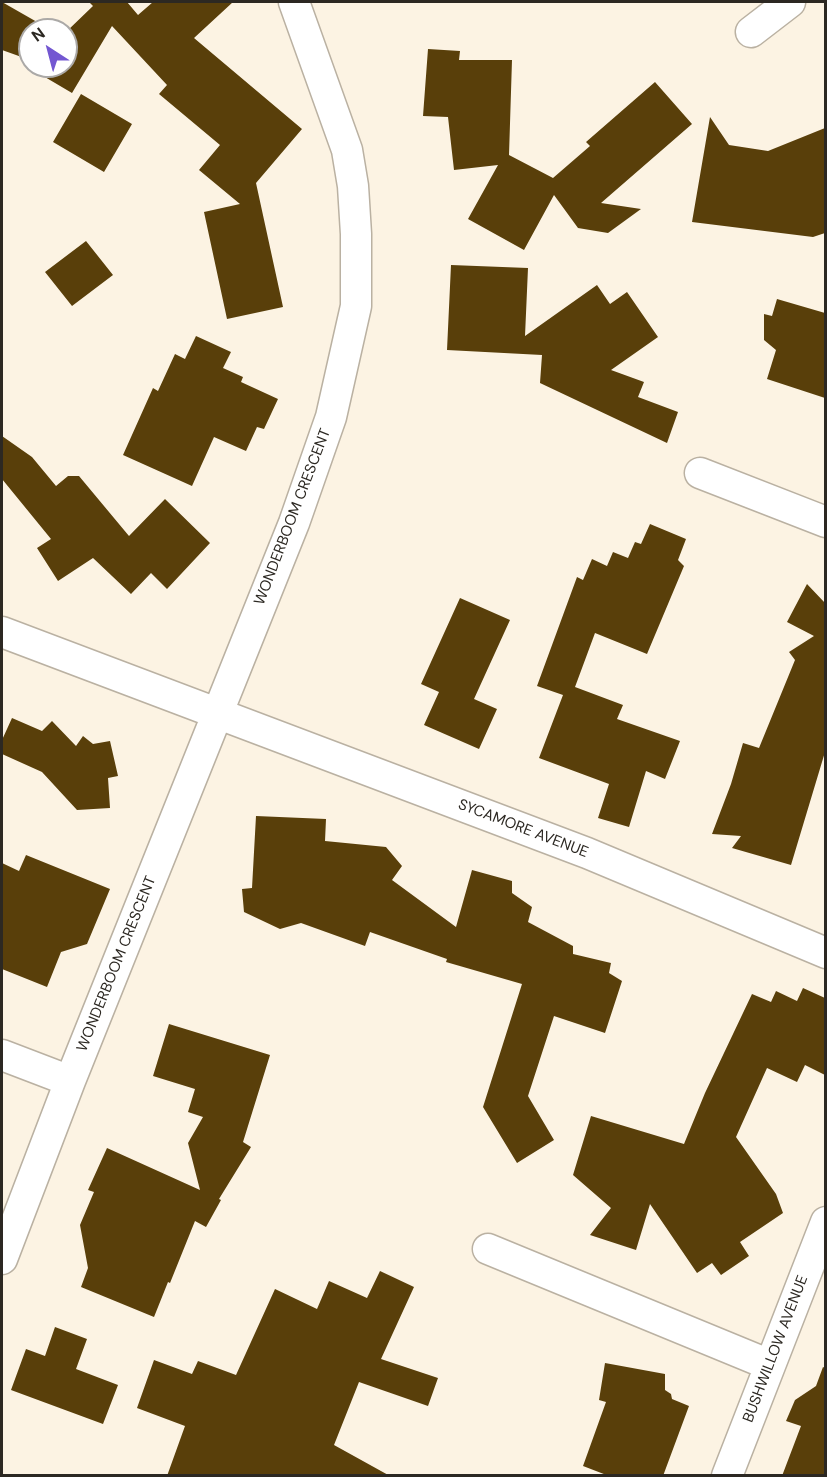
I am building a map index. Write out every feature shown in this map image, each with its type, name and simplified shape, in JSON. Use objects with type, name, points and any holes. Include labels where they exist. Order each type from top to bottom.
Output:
[{"type":"street","name":"WONDERBOOM CRESCENT","points":[[2,1259],[70,1081],[294,523],[331,417],[356,306],[356,234],[347,150],[294,2]]},
{"type":"street","points":[[751,32],[790,2]]},
{"type":"street","points":[[700,473],[825,522]]},
{"type":"street","points":[[2,632],[217,713]]},
{"type":"street","name":"SYCAMORE AVENUE","points":[[217,713],[587,854],[825,952]]},
{"type":"street","points":[[2,1055],[70,1081]]},
{"type":"street","name":"BUSHWILLOW AVENUE","points":[[727,1476],[825,1222]]},
{"type":"street","points":[[488,1249],[770,1365]]},
{"type":"building","points":[[2,2],[30,18],[18,18],[18,56],[2,50]]},
{"type":"building","points":[[89,2],[127,2],[138,15],[153,2],[233,2],[194,38],[302,129],[256,183],[283,307],[227,319],[204,212],[240,204],[199,170],[220,145],[159,94],[167,85],[112,26],[72,93],[47,78],[78,78],[78,20],[93,6]]},
{"type":"building","points":[[428,49],[460,51],[459,60],[512,60],[509,155],[553,178],[590,146],[586,142],[655,82],[692,124],[601,203],[641,209],[608,233],[578,228],[554,195],[524,250],[468,219],[498,165],[454,170],[448,117],[423,116]]},
{"type":"building","points":[[81,94],[132,124],[104,172],[53,142]]},
{"type":"building","points":[[710,117],[729,145],[768,151],[825,128],[825,233],[813,237],[692,222]]},
{"type":"building","points":[[86,241],[113,275],[72,306],[45,272]]},
{"type":"building","points":[[451,265],[528,268],[525,336],[597,285],[610,304],[627,292],[658,337],[611,370],[644,382],[638,397],[678,412],[667,443],[540,383],[542,355],[447,350]]},
{"type":"building","points":[[777,299],[825,313],[825,398],[767,379],[776,350],[764,340],[764,314],[772,316]]},
{"type":"building","points":[[196,336],[231,352],[223,368],[243,377],[241,382],[278,399],[264,429],[257,427],[246,451],[214,437],[192,486],[123,455],[153,388],[158,391],[175,354],[185,359]]},
{"type":"building","points":[[2,436],[32,457],[56,486],[68,476],[79,476],[129,536],[165,499],[210,543],[167,589],[151,573],[131,594],[93,558],[58,581],[37,548],[51,539],[2,479]]},
{"type":"building","points":[[650,524],[686,539],[678,560],[684,566],[647,654],[595,633],[575,687],[623,705],[617,719],[680,741],[665,779],[646,771],[629,827],[598,818],[609,784],[539,758],[563,695],[537,686],[577,577],[583,580],[592,559],[607,566],[613,552],[628,558],[635,542],[641,544]]},
{"type":"building","points":[[807,584],[825,603],[825,752],[791,865],[732,848],[741,836],[712,834],[731,784],[743,743],[759,748],[795,660],[789,652],[814,636],[787,622]]},
{"type":"building","points":[[460,598],[510,620],[474,699],[497,709],[479,749],[424,725],[439,692],[421,684]]},
{"type":"building","points":[[12,718],[42,731],[52,721],[76,746],[83,736],[93,744],[110,741],[118,776],[108,778],[110,808],[77,810],[42,772],[2,754],[2,740]]},
{"type":"building","points":[[256,816],[326,819],[325,841],[386,847],[402,866],[392,880],[456,927],[472,870],[512,881],[512,893],[532,907],[528,922],[573,946],[573,954],[611,963],[609,973],[622,981],[605,1033],[554,1016],[528,1096],[554,1140],[517,1163],[483,1107],[522,984],[446,962],[447,959],[370,932],[365,946],[301,923],[280,929],[244,912],[242,889],[252,888]]},
{"type":"building","points":[[26,855],[110,889],[87,944],[61,952],[47,987],[2,969],[2,863],[19,871]]},
{"type":"building","points":[[803,988],[825,998],[825,1075],[805,1065],[797,1082],[767,1068],[736,1137],[776,1194],[783,1213],[740,1242],[749,1256],[721,1275],[712,1263],[697,1273],[650,1204],[636,1250],[590,1235],[611,1208],[573,1175],[591,1116],[684,1144],[705,1093],[752,994],[771,1002],[776,991],[797,1001]]},
{"type":"building","points":[[169,1024],[270,1055],[243,1142],[251,1147],[219,1199],[221,1200],[206,1227],[195,1221],[154,1317],[81,1287],[88,1268],[80,1225],[94,1192],[88,1190],[107,1148],[200,1190],[188,1143],[203,1117],[188,1112],[195,1089],[153,1076]]},
{"type":"building","points":[[380,1271],[414,1287],[381,1359],[438,1378],[428,1406],[359,1382],[334,1445],[390,1476],[167,1476],[185,1426],[137,1408],[154,1360],[192,1374],[198,1361],[236,1375],[275,1289],[317,1309],[329,1281],[367,1298]]},
{"type":"building","points":[[55,1327],[87,1339],[76,1369],[118,1385],[103,1424],[11,1390],[26,1349],[45,1356]]},
{"type":"building","points":[[605,1363],[665,1374],[665,1390],[671,1394],[672,1399],[689,1406],[663,1476],[609,1476],[583,1466],[606,1402],[599,1400]]},
{"type":"building","points":[[823,1367],[825,1368],[825,1476],[782,1476],[801,1426],[786,1421],[795,1400],[816,1386]]}]
